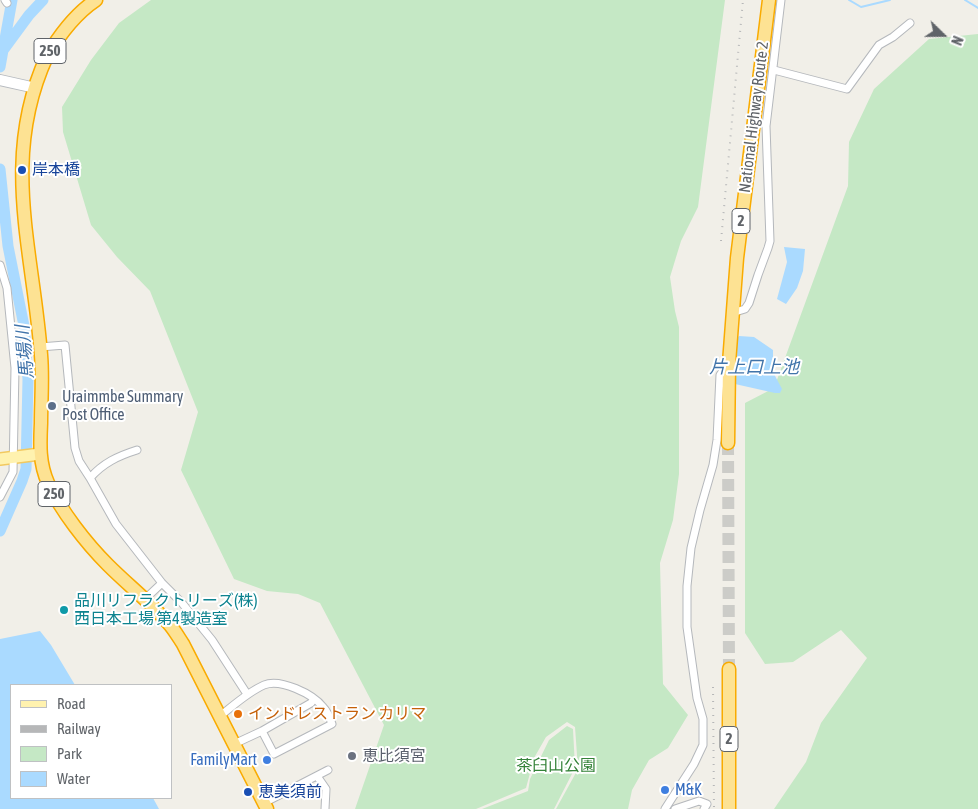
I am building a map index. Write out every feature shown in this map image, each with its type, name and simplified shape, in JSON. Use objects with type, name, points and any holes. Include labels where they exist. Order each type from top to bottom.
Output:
[{"type":"highway","name":"250","points":[[96,0],[68,25],[46,59],[31,87],[17,146],[16,178],[21,230],[32,287],[42,366],[37,455],[46,480],[83,537],[108,565],[171,626],[183,644],[266,806]]},
{"type":"highway","name":"National Highway Route 2","points":[[728,443],[732,313],[769,0]]},
{"type":"highway","name":"2","points":[[729,669],[729,809]]},
{"type":"main road","points":[[0,459],[37,455]]},
{"type":"street","points":[[732,313],[745,309],[749,303],[768,248],[770,235],[766,126],[781,0]]},
{"type":"street","points":[[774,70],[847,89],[879,45],[893,37],[910,22]]},
{"type":"street","points":[[5,80],[31,87]]},
{"type":"street","points":[[0,265],[7,288],[15,368],[15,457],[13,472],[0,497]]},
{"type":"street","points":[[40,347],[65,345],[75,448],[79,461],[116,524],[162,583],[182,602],[212,640],[247,694]]},
{"type":"street","points":[[665,809],[694,764],[703,745],[703,719],[697,698],[687,627],[687,585],[691,548],[713,465],[717,440],[720,375],[729,363]]},
{"type":"street","points":[[90,478],[112,459],[137,450]]},
{"type":"street","points":[[145,599],[162,583]]},
{"type":"street","points":[[220,716],[247,694],[270,683],[283,684],[314,699],[323,707],[330,717],[332,724],[274,754],[262,731]]},
{"type":"street","points":[[234,744],[262,731],[311,703],[314,699]]},
{"type":"street","points":[[266,806],[328,770]]},
{"type":"street","points":[[317,776],[326,790],[325,809]]},
{"type":"street","points":[[675,809],[699,801],[707,804],[704,809]]},
{"type":"green space","points":[[151,0],[725,0],[698,207],[681,241],[670,277],[679,327],[679,474],[673,520],[660,563],[663,684],[688,715],[668,748],[649,760],[632,790],[628,809],[556,809],[578,769],[575,727],[567,722],[546,737],[534,758],[526,788],[476,809],[355,809],[384,725],[320,603],[298,594],[267,591],[234,579],[181,470],[198,412],[150,291],[117,257],[91,225],[63,132],[62,107],[91,60],[119,23]]},
{"type":"green space","points":[[978,34],[978,809],[774,809],[806,762],[821,723],[867,658],[841,630],[793,662],[765,664],[745,633],[745,403],[774,388],[848,186],[849,142],[874,89],[929,39]]},
{"type":"green space","name":"茶臼山公園","points":[[567,726],[573,729],[575,768],[554,809],[482,809],[528,791],[530,779],[549,740]]},
{"type":"water","points":[[784,247],[805,249],[803,271],[797,288],[786,304],[777,299],[787,262]]},
{"type":"water","name":"片上口上池","points":[[739,336],[754,337],[773,350],[773,372],[782,389],[780,393],[735,384],[737,339]]},
{"type":"water","points":[[40,631],[51,645],[74,684],[10,684],[10,799],[154,799],[159,809],[0,809],[0,639]]},
{"type":"waterway","points":[[0,67],[12,0]]},
{"type":"waterway","name":"馬場川","points":[[4,49],[29,15],[43,0]]},
{"type":"waterway","points":[[849,0],[861,7],[890,0]]},
{"type":"waterway","points":[[965,0],[978,8]]},
{"type":"waterway","name":"馬場川","points":[[0,169],[8,246],[24,326],[28,379],[26,469],[0,531]]},
{"type":"tunnel","points":[[728,443],[729,669]]},
{"type":"railway","points":[[721,241],[743,0]]},
{"type":"railway","points":[[713,687],[714,809]]},
{"type":"place","name":"岸本橋","points":[[22,170]]},
{"type":"place","name":"Uraimmbe Summary Post Office","points":[[52,406]]},
{"type":"place","name":"品川リフラクトリーズ(株) 西日本工場 第4製造室","points":[[64,610]]},
{"type":"place","name":"インドレストラン カリマ","points":[[238,714]]},
{"type":"place","name":"恵比須宮","points":[[352,756]]},
{"type":"place","name":"FamilyMart","points":[[267,760]]},
{"type":"place","name":"M&K","points":[[665,790]]},
{"type":"place","name":"恵美須前","points":[[248,792]]}]
